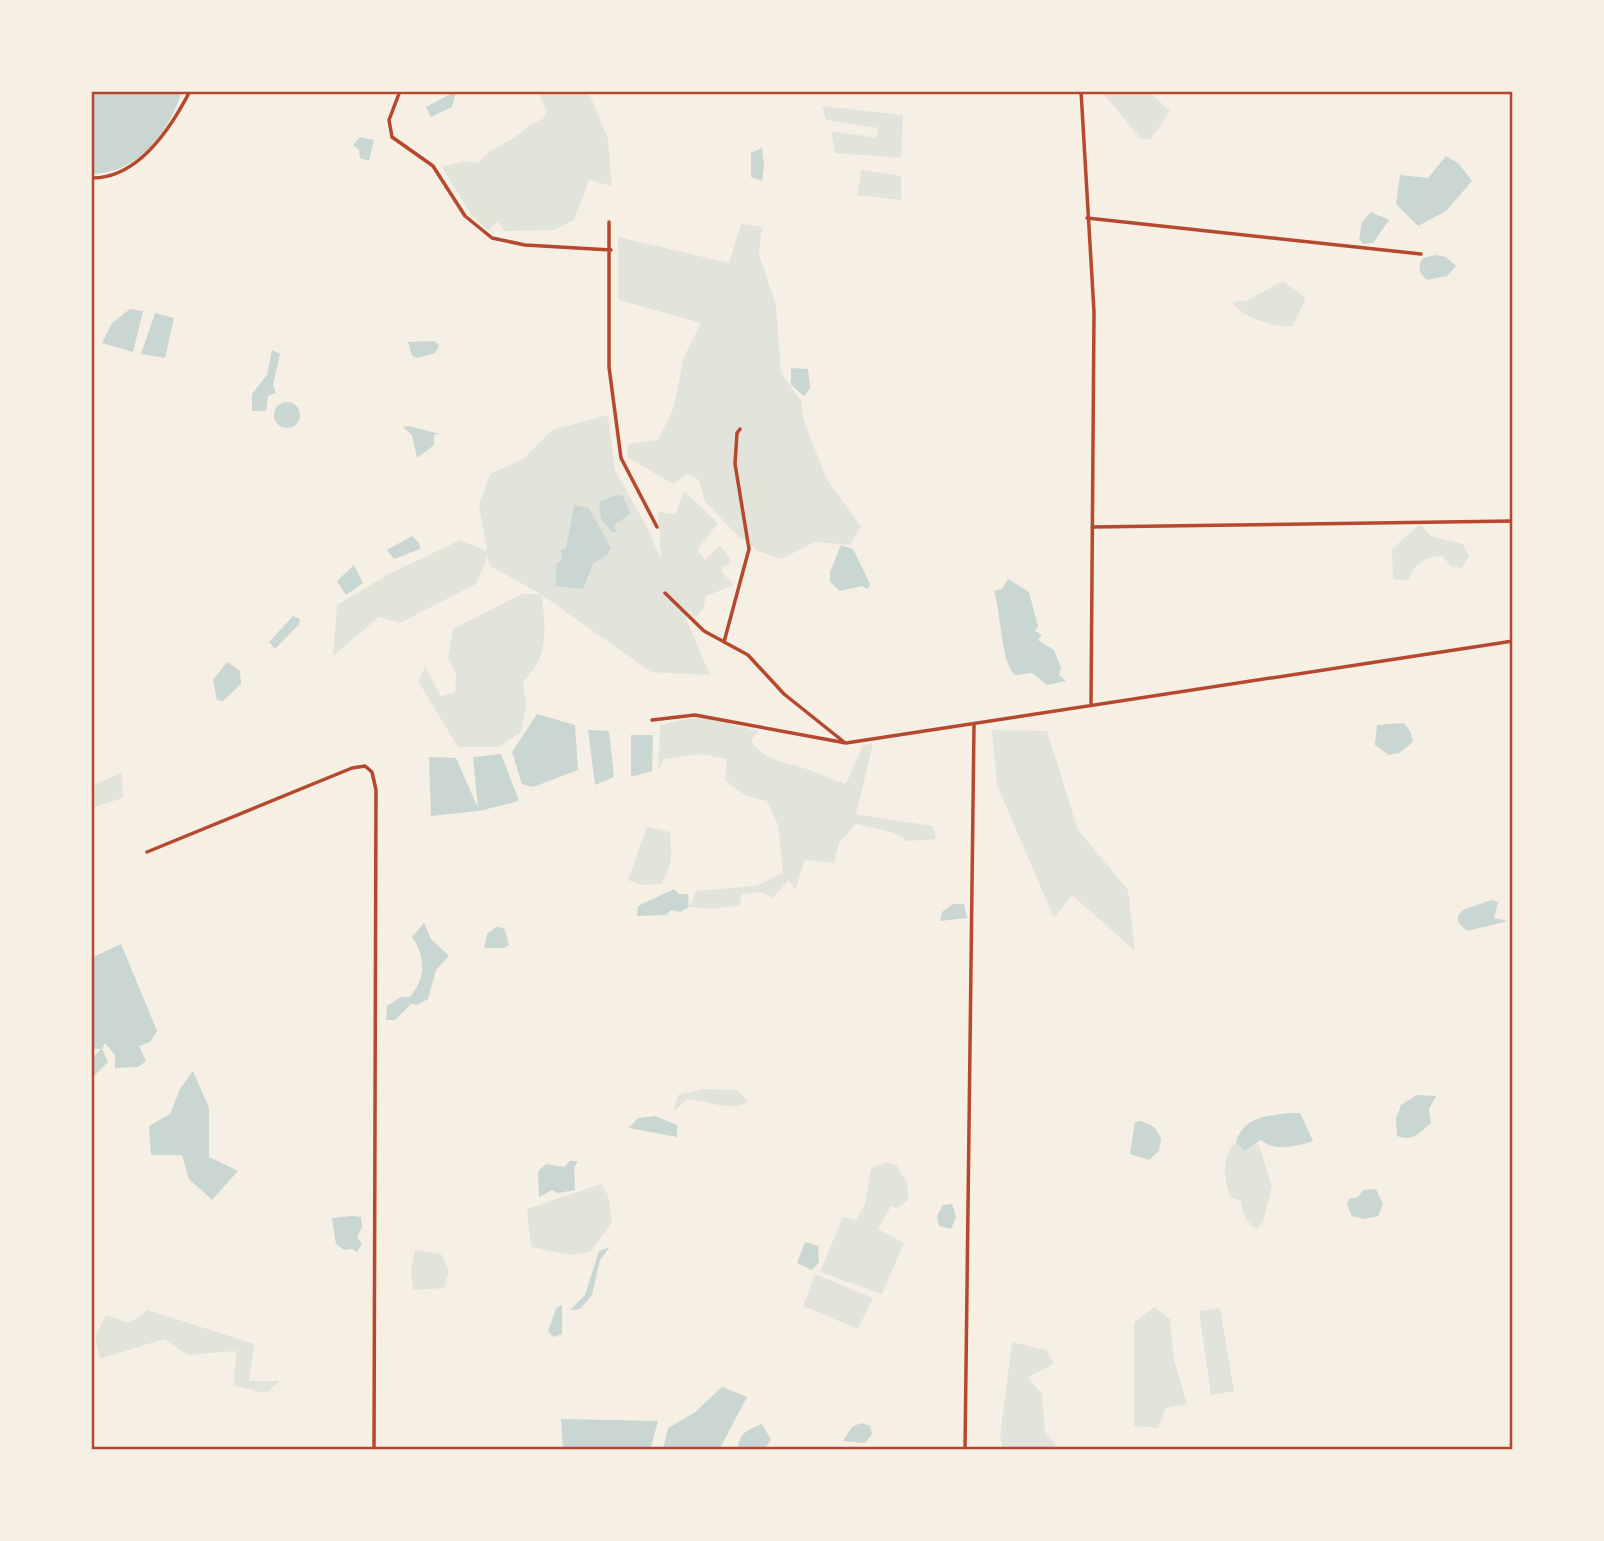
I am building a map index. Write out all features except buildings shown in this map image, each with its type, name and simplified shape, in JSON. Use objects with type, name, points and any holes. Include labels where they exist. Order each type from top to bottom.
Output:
[{"type":"street","points":[[91,178],[103,178],[130,166],[174,123],[190,91]]},
{"type":"street","points":[[400,91],[389,120],[392,137],[433,166],[475,227],[504,243],[611,250]]},
{"type":"street","points":[[1081,91],[1094,312],[1091,705]]},
{"type":"street","points":[[1087,218],[1421,254]]},
{"type":"street","points":[[610,222],[609,367],[621,458],[657,527]]},
{"type":"street","points":[[724,642],[749,549],[735,464],[737,433],[740,429]]},
{"type":"street","points":[[1091,527],[1482,524],[1513,521]]},
{"type":"street","points":[[665,593],[704,631],[748,655],[784,694],[846,743]]},
{"type":"street","points":[[652,720],[695,715],[846,743],[903,732],[974,725],[1513,641]]},
{"type":"street","points":[[965,1450],[974,725]]},
{"type":"street","points":[[147,852],[352,768],[365,766],[372,772],[376,790],[374,1450]]},
{"type":"shaded area","points":[[92,91],[182,91],[160,135],[137,159],[108,172],[91,174]]},
{"type":"shaded area","points":[[456,91],[452,107],[431,117],[426,107]]},
{"type":"shaded area","points":[[538,91],[580,91],[590,95],[608,139],[612,186],[589,180],[574,220],[554,230],[504,231],[498,222],[488,230],[472,216],[442,167],[464,161],[478,163],[489,153],[543,119],[547,112]]},
{"type":"shaded area","points":[[1101,91],[1148,91],[1170,111],[1150,140],[1141,139]]},
{"type":"shaded area","points":[[822,106],[903,115],[901,158],[835,153],[831,131],[876,138],[878,128],[826,120]]},
{"type":"shaded area","points":[[360,137],[374,140],[369,161],[360,158],[359,150],[353,145]]},
{"type":"shaded area","points":[[762,148],[762,181],[751,177],[751,153]]},
{"type":"shaded area","points":[[1446,156],[1458,163],[1472,181],[1446,211],[1418,226],[1396,204],[1400,175],[1428,178]]},
{"type":"shaded area","points":[[861,170],[901,176],[901,200],[858,195]]},
{"type":"shaded area","points":[[1371,212],[1389,220],[1373,243],[1363,244],[1359,239],[1362,222]]},
{"type":"shaded area","points":[[741,224],[762,227],[759,254],[776,305],[781,373],[801,401],[804,421],[826,478],[861,527],[850,545],[815,542],[781,559],[758,551],[736,534],[705,502],[699,480],[687,474],[673,484],[627,457],[628,444],[658,440],[673,409],[684,357],[701,323],[619,300],[618,237],[729,263]]},
{"type":"shaded area","points":[[1435,255],[1446,257],[1456,266],[1447,276],[1427,280],[1420,265],[1423,258]]},
{"type":"shaded area","points":[[1283,281],[1306,298],[1292,327],[1259,321],[1232,302],[1248,300]]},
{"type":"shaded area","points":[[130,309],[143,311],[133,352],[102,343],[112,323]]},
{"type":"shaded area","points":[[155,313],[174,318],[165,358],[141,354]]},
{"type":"shaded area","points":[[435,341],[439,346],[435,353],[418,358],[412,356],[408,342]]},
{"type":"shaded area","points":[[272,350],[280,354],[273,384],[276,393],[268,396],[266,411],[252,411],[252,394],[267,375]]},
{"type":"shaded area","points":[[791,368],[808,369],[810,388],[804,396],[791,385]]},
{"type":"shaded area","points":[[287,402],[296,406],[300,415],[296,424],[287,428],[278,424],[274,415],[278,406]]},
{"type":"shaded area","points":[[608,415],[615,470],[648,529],[661,560],[658,512],[676,514],[684,491],[718,523],[697,550],[705,560],[720,545],[732,561],[720,570],[734,585],[706,596],[703,610],[695,618],[681,606],[710,675],[651,672],[542,595],[544,641],[538,662],[523,681],[526,706],[521,732],[499,747],[458,747],[418,681],[425,667],[441,696],[455,692],[456,674],[448,658],[453,629],[522,594],[541,594],[490,566],[488,556],[476,584],[400,623],[379,617],[333,656],[337,605],[387,575],[460,540],[487,551],[479,505],[490,474],[523,459],[552,430]]},
{"type":"shaded area","points":[[403,427],[440,434],[434,435],[434,445],[417,458],[412,435]]},
{"type":"shaded area","points":[[616,495],[623,496],[630,514],[614,525],[617,532],[611,532],[601,519],[599,502]]},
{"type":"shaded area","points":[[574,505],[589,508],[611,548],[608,554],[593,564],[583,589],[556,586],[556,564],[562,560],[561,550],[566,548]]},
{"type":"shaded area","points":[[1420,524],[1430,536],[1463,544],[1469,556],[1462,568],[1452,567],[1442,556],[1425,560],[1417,566],[1409,581],[1393,579],[1392,549]]},
{"type":"shaded area","points":[[412,536],[419,543],[420,549],[394,559],[387,550]]},
{"type":"shaded area","points":[[841,545],[853,549],[870,584],[868,589],[862,586],[840,591],[830,582],[830,572]]},
{"type":"shaded area","points":[[354,565],[363,583],[346,595],[337,581]]},
{"type":"shaded area","points":[[1008,579],[1029,592],[1038,626],[1035,631],[1042,635],[1038,640],[1054,650],[1061,668],[1059,675],[1066,681],[1047,685],[1032,673],[1015,675],[1010,669],[994,591],[1002,589]]},
{"type":"shaded area","points":[[293,616],[300,619],[299,624],[275,649],[269,642]]},
{"type":"shaded area","points":[[227,662],[240,671],[241,684],[223,701],[217,700],[213,680]]},
{"type":"shaded area","points":[[537,714],[575,725],[578,770],[533,787],[522,784],[512,752]]},
{"type":"shaded area","points":[[701,716],[758,731],[751,741],[769,758],[846,784],[863,745],[873,744],[856,814],[933,826],[936,839],[908,841],[891,832],[856,824],[839,843],[834,863],[805,860],[795,890],[789,880],[772,898],[762,892],[742,894],[740,905],[714,909],[689,907],[696,891],[757,886],[783,872],[778,825],[767,801],[746,796],[725,780],[727,759],[701,754],[664,759],[658,771],[660,725]]},
{"type":"shaded area","points":[[1404,723],[1413,742],[1399,753],[1389,755],[1375,745],[1377,725]]},
{"type":"shaded area","points":[[588,730],[609,731],[614,777],[595,785]]},
{"type":"shaded area","points":[[992,730],[1047,731],[1078,830],[1128,890],[1135,951],[1072,895],[1054,918],[997,785]]},
{"type":"shaded area","points":[[631,735],[653,735],[652,771],[631,777]]},
{"type":"shaded area","points":[[501,754],[519,801],[479,811],[431,816],[429,757],[456,758],[478,808],[473,757]]},
{"type":"shaded area","points":[[122,772],[123,798],[91,808],[91,787]]},
{"type":"shaded area","points":[[647,827],[670,832],[671,859],[661,884],[642,885],[628,880]]},
{"type":"shaded area","points":[[674,889],[679,894],[688,894],[689,907],[680,912],[671,910],[666,915],[637,916],[638,906]]},
{"type":"shaded area","points":[[1491,900],[1498,902],[1494,918],[1508,921],[1467,931],[1458,922],[1458,915],[1463,910]]},
{"type":"shaded area","points":[[953,904],[964,904],[967,918],[940,921],[942,912]]},
{"type":"shaded area","points":[[424,923],[431,939],[449,956],[436,970],[428,999],[417,1005],[411,1004],[395,1020],[386,1020],[387,1006],[401,997],[410,997],[419,982],[422,960],[412,937]]},
{"type":"shaded area","points":[[496,927],[504,928],[509,945],[504,948],[484,948],[487,934]]},
{"type":"shaded area","points":[[121,944],[157,1031],[150,1042],[139,1046],[146,1061],[138,1067],[115,1068],[115,1055],[105,1043],[102,1049],[108,1062],[91,1079],[91,1060],[101,1049],[91,1049],[91,958]]},
{"type":"shaded area","points":[[193,1071],[209,1108],[209,1157],[238,1171],[212,1200],[189,1179],[182,1155],[151,1155],[149,1126],[170,1114],[180,1089]]},
{"type":"shaded area","points":[[704,1089],[737,1090],[749,1102],[726,1106],[688,1099],[673,1112],[678,1095]]},
{"type":"shaded area","points":[[1417,1095],[1436,1096],[1429,1109],[1431,1123],[1412,1137],[1397,1136],[1396,1118],[1401,1105]]},
{"type":"shaded area","points":[[1300,1113],[1313,1141],[1279,1147],[1261,1140],[1244,1151],[1236,1142],[1244,1127],[1257,1119]]},
{"type":"shaded area","points":[[655,1116],[677,1125],[677,1137],[629,1128],[638,1118]]},
{"type":"shaded area","points":[[1141,1121],[1154,1127],[1161,1138],[1159,1151],[1149,1160],[1130,1154],[1135,1122]]},
{"type":"shaded area","points":[[1236,1142],[1259,1145],[1272,1186],[1263,1221],[1257,1229],[1245,1217],[1241,1201],[1230,1197],[1228,1189],[1225,1161]]},
{"type":"shaded area","points":[[570,1161],[578,1161],[574,1168],[575,1190],[558,1193],[552,1190],[539,1197],[538,1171],[546,1164],[564,1167]]},
{"type":"shaded area","points":[[886,1162],[897,1166],[907,1183],[908,1200],[898,1208],[891,1206],[878,1229],[904,1243],[882,1294],[820,1272],[843,1217],[856,1220],[865,1204],[871,1169]]},
{"type":"shaded area","points":[[601,1184],[608,1195],[612,1222],[590,1252],[570,1255],[531,1247],[527,1209]]},
{"type":"shaded area","points":[[1376,1189],[1383,1204],[1378,1216],[1365,1219],[1352,1216],[1347,1205],[1349,1199],[1358,1197],[1363,1190]]},
{"type":"shaded area","points":[[952,1204],[956,1217],[951,1229],[939,1226],[937,1216],[943,1205]]},
{"type":"shaded area","points":[[361,1217],[362,1227],[357,1237],[362,1244],[357,1252],[352,1249],[344,1250],[336,1244],[332,1218]]},
{"type":"shaded area","points":[[805,1242],[818,1246],[819,1262],[812,1270],[797,1263]]},
{"type":"shaded area","points":[[610,1247],[600,1260],[592,1295],[580,1309],[570,1310],[585,1295],[599,1251]]},
{"type":"shaded area","points":[[415,1250],[441,1254],[449,1271],[444,1288],[413,1290],[411,1269]]},
{"type":"shaded area","points":[[815,1274],[873,1298],[858,1329],[803,1306]]},
{"type":"shaded area","points":[[562,1305],[562,1334],[554,1337],[548,1332],[556,1308]]},
{"type":"shaded area","points":[[1154,1307],[1170,1319],[1174,1360],[1187,1404],[1166,1408],[1158,1428],[1134,1426],[1134,1323]]},
{"type":"shaded area","points":[[1220,1308],[1234,1391],[1211,1395],[1199,1311]]},
{"type":"shaded area","points":[[148,1310],[254,1344],[249,1381],[280,1381],[266,1393],[234,1386],[236,1351],[188,1355],[164,1339],[100,1359],[95,1337],[106,1315],[129,1323]]},
{"type":"shaded area","points":[[1012,1342],[1047,1350],[1054,1364],[1028,1377],[1042,1394],[1045,1431],[1059,1450],[1003,1450],[1000,1436]]},
{"type":"shaded area","points":[[722,1387],[747,1397],[719,1450],[663,1450],[668,1428],[694,1413]]},
{"type":"shaded area","points":[[561,1419],[658,1421],[650,1450],[563,1450]]},
{"type":"shaded area","points":[[861,1423],[870,1426],[872,1434],[865,1443],[843,1441],[852,1427]]},
{"type":"shaded area","points":[[762,1424],[771,1440],[763,1450],[744,1450],[738,1446],[743,1434]]}]
